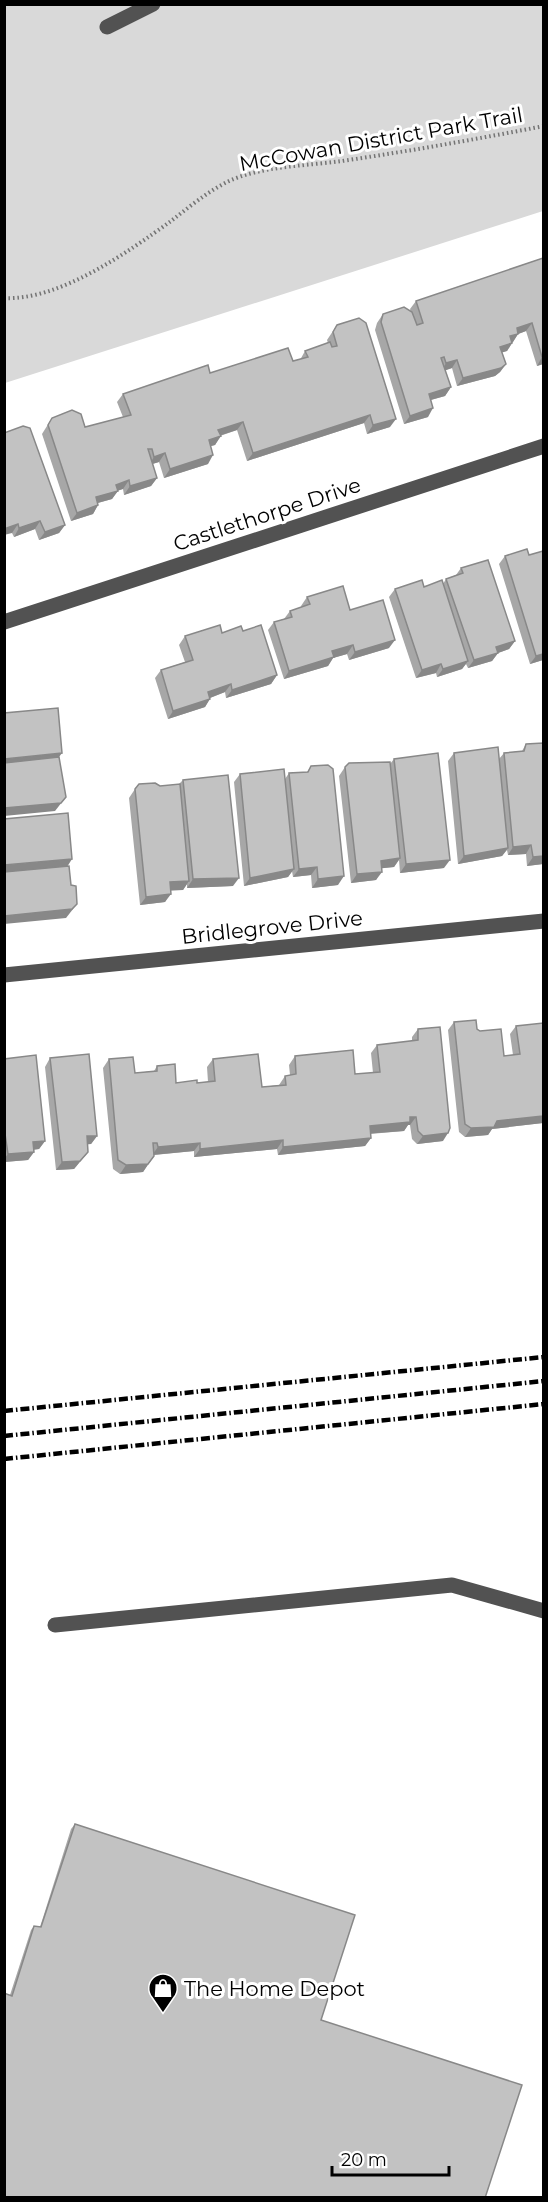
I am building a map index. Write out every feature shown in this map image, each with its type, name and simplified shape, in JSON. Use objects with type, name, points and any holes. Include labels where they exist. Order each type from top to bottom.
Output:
[{"type":"street","points":[[107,27],[153,4]]},
{"type":"street","name":"Castlethorpe Drive","points":[[4,622],[543,446]]},
{"type":"street","name":"Bridlegrove Drive","points":[[4,975],[543,921]]},
{"type":"street","points":[[55,1625],[452,1585],[543,1611]]},
{"type":"path","name":"McCowan District Park Trail","points":[[4,298],[14,298],[53,289],[84,276],[143,241],[226,182],[248,174],[543,126]]},
{"type":"shaded area","points":[[5,5],[543,5],[543,211],[5,383]]},
{"type":"building","points":[[543,258],[543,357],[532,323],[517,328],[518,334],[510,336],[512,343],[500,347],[506,364],[501,368],[463,378],[457,360],[446,363],[444,357],[441,358],[451,387],[429,394],[433,408],[410,416],[381,322],[383,314],[404,307],[412,312],[417,325],[423,323],[416,301]]},
{"type":"building","points":[[359,318],[366,323],[396,419],[373,425],[370,415],[253,453],[243,422],[218,430],[221,436],[209,440],[213,455],[170,469],[165,453],[154,457],[152,449],[148,449],[157,478],[130,486],[129,480],[116,485],[118,491],[96,497],[98,505],[77,513],[48,425],[52,418],[72,410],[81,414],[85,427],[131,415],[123,394],[208,365],[210,373],[288,348],[293,361],[308,357],[305,351],[330,342],[332,347],[337,346],[333,332],[337,325]]},
{"type":"building","points":[[23,426],[30,428],[65,525],[45,532],[40,521],[19,528],[18,524],[4,529],[4,433]]},
{"type":"building","points":[[527,549],[529,555],[543,551],[543,654],[536,656],[505,556]]},
{"type":"building","points":[[488,560],[515,641],[496,647],[498,653],[474,660],[446,579],[463,573],[461,568]]},
{"type":"building","points":[[422,580],[424,587],[442,580],[468,661],[443,669],[441,664],[422,670],[395,589]]},
{"type":"building","points":[[343,586],[350,610],[383,600],[395,640],[355,652],[353,645],[332,651],[334,657],[289,671],[274,622],[292,617],[290,611],[310,604],[307,597]]},
{"type":"building","points":[[220,625],[222,633],[241,626],[243,631],[261,625],[277,675],[232,690],[231,684],[208,692],[210,699],[173,711],[161,670],[193,660],[185,636]]},
{"type":"building","points":[[58,708],[62,753],[4,759],[4,713]]},
{"type":"building","points":[[543,743],[543,856],[533,857],[531,845],[513,847],[504,753],[524,751],[526,744]]},
{"type":"building","points":[[498,747],[508,848],[464,856],[454,753]]},
{"type":"building","points":[[438,753],[450,860],[406,864],[394,759]]},
{"type":"building","points":[[59,757],[66,797],[61,803],[4,808],[4,763]]},
{"type":"building","points":[[390,762],[400,858],[381,861],[382,872],[357,874],[345,767],[349,763]]},
{"type":"building","points":[[328,765],[333,769],[344,876],[318,879],[317,867],[299,869],[289,773],[308,772],[311,766]]},
{"type":"building","points":[[284,769],[294,869],[250,878],[240,774]]},
{"type":"building","points":[[228,775],[239,878],[193,879],[183,780]]},
{"type":"building","points":[[155,783],[160,786],[180,784],[189,881],[170,882],[171,894],[146,897],[135,789],[139,784]]},
{"type":"building","points":[[68,813],[72,859],[4,865],[4,819]]},
{"type":"building","points":[[69,866],[71,885],[76,886],[77,904],[72,909],[4,916],[4,872]]},
{"type":"building","points":[[476,1020],[477,1029],[480,1031],[501,1029],[504,1056],[520,1054],[516,1026],[543,1023],[543,1116],[497,1121],[494,1127],[471,1128],[465,1124],[454,1022]]},
{"type":"building","points":[[440,1027],[450,1128],[448,1133],[423,1136],[418,1131],[416,1117],[410,1117],[410,1122],[370,1126],[371,1138],[283,1147],[283,1140],[200,1149],[200,1143],[158,1147],[157,1143],[153,1143],[154,1156],[148,1164],[126,1165],[118,1160],[109,1059],[133,1057],[135,1073],[157,1071],[157,1066],[175,1064],[176,1083],[197,1080],[197,1083],[215,1081],[213,1059],[258,1054],[262,1087],[286,1085],[285,1076],[296,1074],[295,1056],[353,1050],[355,1074],[380,1072],[377,1045],[418,1040],[418,1029]]},
{"type":"building","points":[[89,1054],[97,1136],[87,1136],[88,1152],[80,1161],[62,1162],[50,1058]]},
{"type":"building","points":[[36,1055],[45,1141],[33,1142],[34,1152],[8,1154],[4,1127],[4,1059]]},
{"type":"building","name":"The Home Depot","points":[[75,1824],[355,1915],[321,2020],[522,2085],[485,2198],[4,2198],[4,1993],[12,1996],[34,1926],[41,1927]]},
{"type":"railway","points":[[4,1411],[544,1357]]},
{"type":"railway","points":[[4,1436],[544,1381]]},
{"type":"railway","points":[[4,1459],[544,1404]]},
{"type":"place","name":"The Home Depot","points":[[163,2014]]}]
